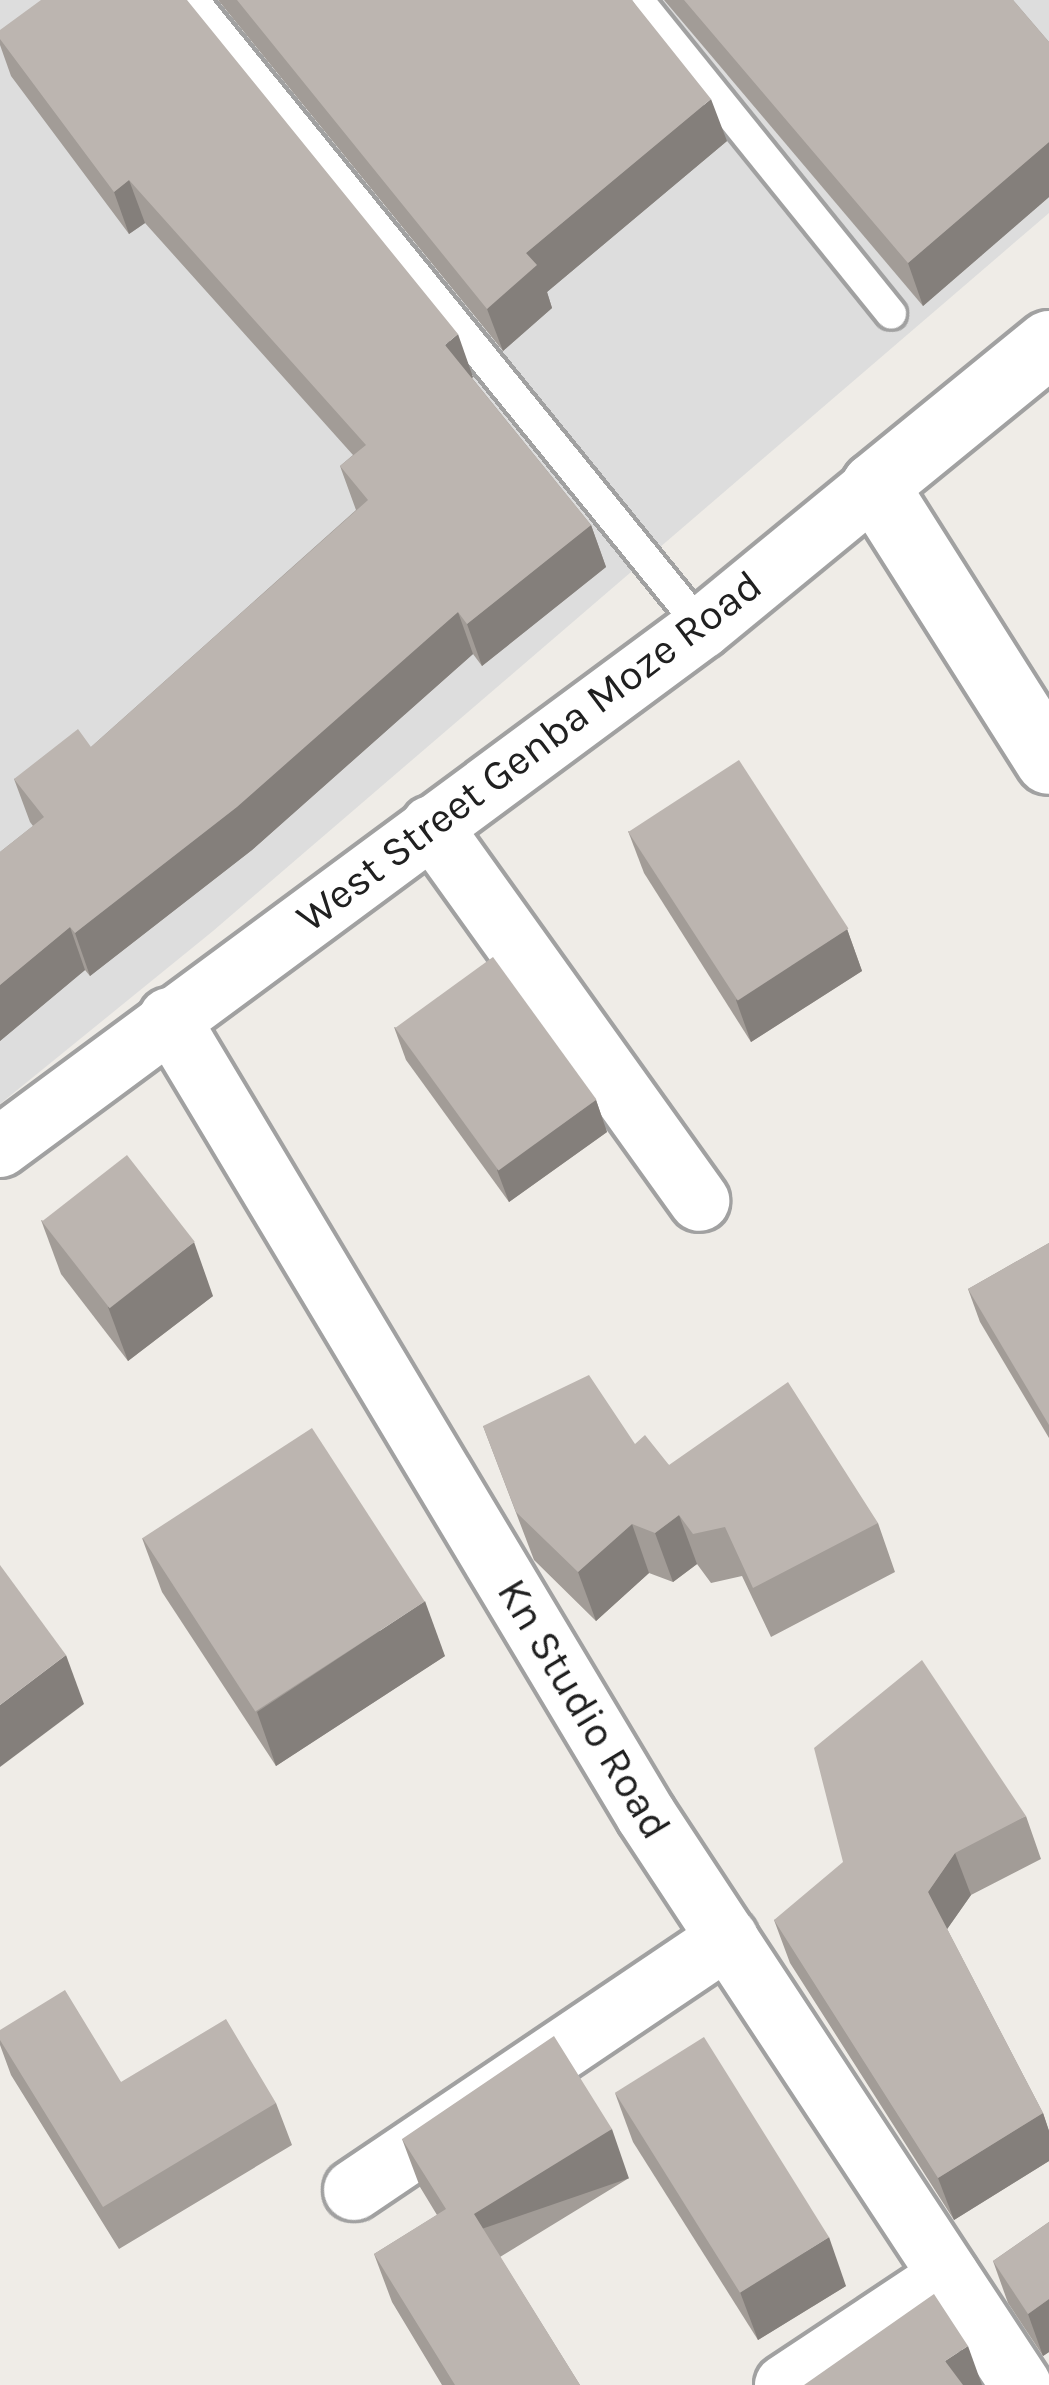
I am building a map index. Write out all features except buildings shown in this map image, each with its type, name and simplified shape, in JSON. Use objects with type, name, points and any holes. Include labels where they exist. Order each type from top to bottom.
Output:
[{"type":"street","name":"West Street Genba Moze Road","points":[[0,1147],[702,628],[1049,344]]},
{"type":"street","points":[[875,486],[1049,761]]},
{"type":"street","points":[[431,826],[699,1201]]},
{"type":"street","name":"Kn Studio Road","points":[[169,1018],[728,1938],[1021,2385]]},
{"type":"street","points":[[354,2190],[728,1938]]},
{"type":"street","points":[[785,2385],[949,2276]]},
{"type":"lane","points":[[193,0],[702,628]]},
{"type":"lane","points":[[638,0],[891,314]]},
{"type":"shaded area","points":[[0,0],[1049,0],[1049,213],[213,931],[0,1104]]}]
